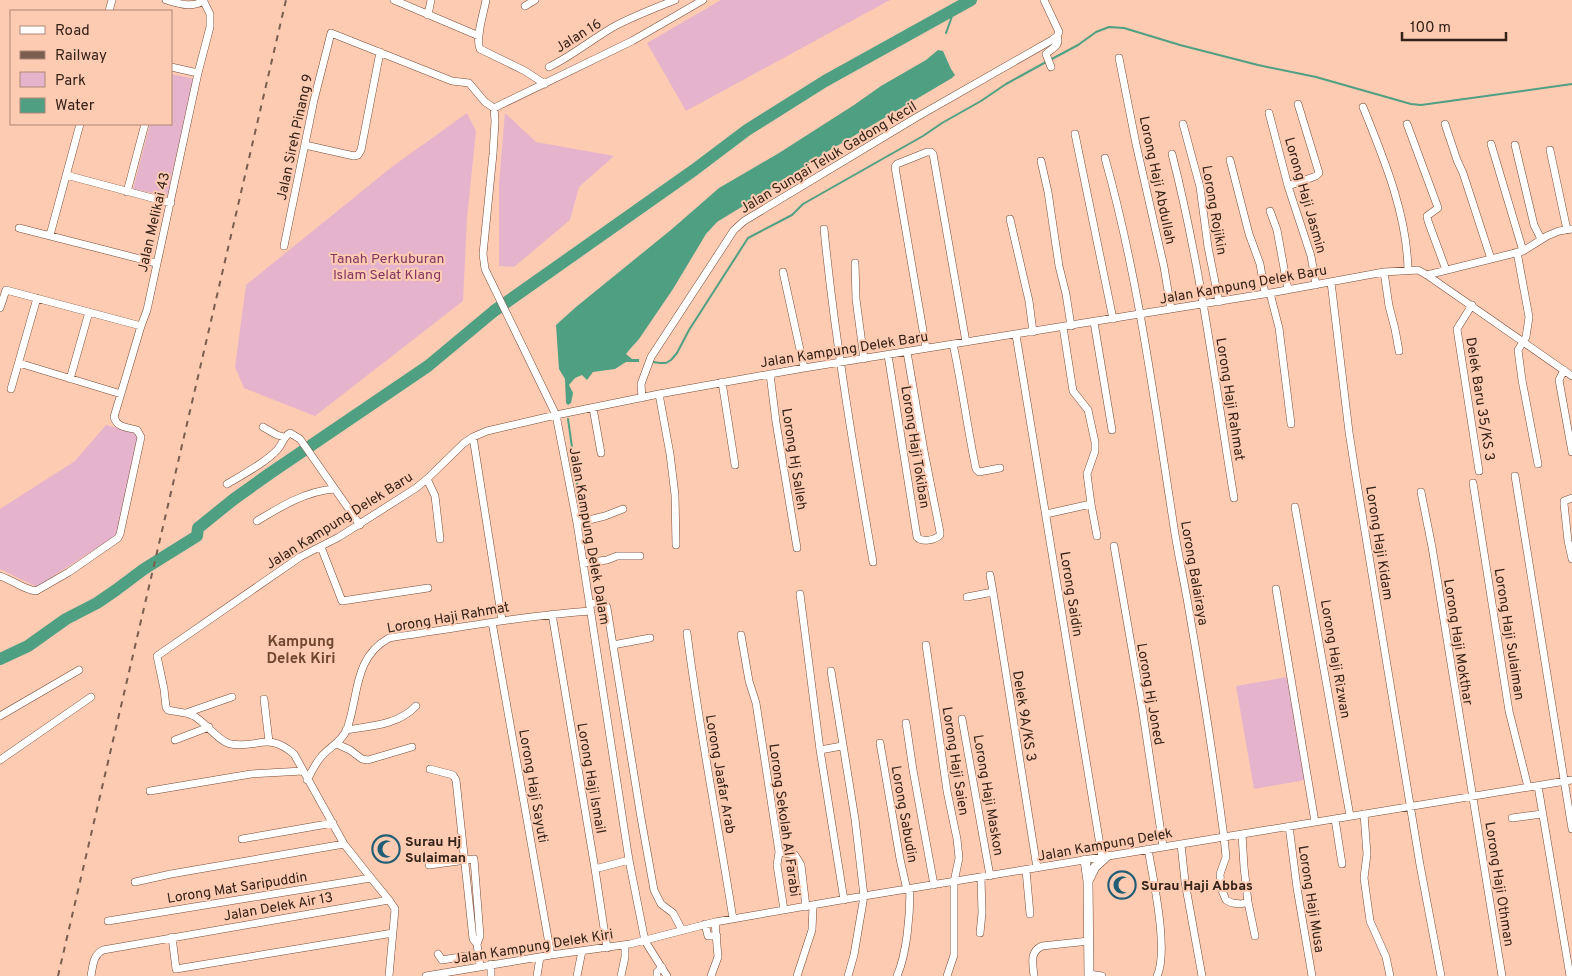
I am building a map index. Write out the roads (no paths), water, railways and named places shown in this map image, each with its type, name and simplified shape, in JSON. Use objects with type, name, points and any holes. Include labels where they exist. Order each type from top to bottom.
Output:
[{"type":"street","points":[[166,0],[184,5],[197,5],[203,1]]},
{"type":"street","points":[[394,0],[479,36]]},
{"type":"street","points":[[428,15],[431,0]]},
{"type":"street","points":[[486,0],[478,47],[525,71],[545,84]]},
{"type":"street","points":[[525,6],[535,0]]},
{"type":"street","points":[[676,0],[682,12]]},
{"type":"street","name":"Jalan 16","points":[[548,67],[566,59],[614,27],[641,13],[676,0]]},
{"type":"street","points":[[305,145],[354,156],[358,155],[361,150],[380,52],[452,81],[469,83],[484,102],[494,108],[632,41],[703,0]]},
{"type":"street","points":[[1044,0],[1059,32],[1054,38],[1058,42],[1057,45],[1046,54],[1051,67]]},
{"type":"street","name":"Jalan Melikai 43","points":[[0,576],[7,578],[16,585],[36,591],[69,572],[118,538],[122,529],[140,447],[140,433],[116,423],[114,418],[147,310],[198,73],[210,27],[210,14],[203,1]]},
{"type":"street","name":"Jalan Sireh Pinang 9","points":[[284,246],[314,100],[331,33],[380,52]]},
{"type":"street","name":"Jalan Sungai Teluk Gadong Kecil","points":[[642,398],[641,384],[651,357],[734,230],[744,221],[1054,38]]},
{"type":"street","name":"Lorong Haji Abdullah","points":[[1119,58],[1164,267],[1171,309]]},
{"type":"street","points":[[172,67],[198,73]]},
{"type":"street","points":[[1288,186],[1320,173],[1298,104]]},
{"type":"street","points":[[1363,107],[1382,156],[1401,214],[1408,248],[1408,270]]},
{"type":"street","name":"Jalan Kampung Delek Dalam","points":[[494,108],[493,154],[483,254],[485,269],[556,415],[580,522],[583,563],[592,606],[629,860],[645,941],[667,976]]},
{"type":"street","name":"Lorong Haji Jasmin","points":[[1269,113],[1288,186],[1311,256],[1316,285]]},
{"type":"street","name":"Lorong Rojikin","points":[[1183,124],[1200,187],[1208,247],[1219,302]]},
{"type":"street","points":[[1407,124],[1438,208],[1427,216],[1446,270]]},
{"type":"street","points":[[1445,124],[1491,259]]},
{"type":"street","points":[[50,235],[80,125]]},
{"type":"street","points":[[128,192],[145,125]]},
{"type":"street","points":[[1075,134],[1113,319]]},
{"type":"street","points":[[1491,144],[1520,251],[1528,317],[1527,333],[1518,350],[1538,464]]},
{"type":"street","points":[[1515,145],[1534,225],[1541,240]]},
{"type":"street","points":[[1427,275],[1520,251],[1558,231],[1570,229],[1550,150]]},
{"type":"street","points":[[926,348],[895,167],[897,164],[927,152],[933,154],[966,342]]},
{"type":"street","name":"Lorong Haji Rahmat","points":[[1172,154],[1181,189],[1203,304],[1234,498]]},
{"type":"street","name":"Lorong Balairaya","points":[[1105,158],[1114,189],[1139,314],[1161,437],[1173,523],[1189,608],[1224,837],[1226,857],[1220,874],[1221,888],[1226,900],[1232,904],[1248,902]]},
{"type":"street","points":[[1230,160],[1249,234],[1279,328],[1291,424]]},
{"type":"street","points":[[1041,161],[1048,192],[1059,266],[1066,294],[1067,327],[1074,391],[1088,410],[1095,442],[1095,452],[1087,474],[1097,536]]},
{"type":"street","points":[[66,175],[171,203]]},
{"type":"street","points":[[1270,210],[1277,230],[1288,290]]},
{"type":"street","points":[[1010,219],[1029,301],[1033,332]]},
{"type":"street","points":[[19,228],[156,264]]},
{"type":"street","points":[[824,229],[836,331],[873,562]]},
{"type":"street","points":[[855,263],[856,299],[864,359]]},
{"type":"street","name":"Jalan Kampung Delek Baru","points":[[186,713],[168,710],[166,707],[157,656],[300,557],[360,525],[416,488],[464,443],[473,436],[487,431],[556,415],[722,382],[1268,294],[1384,272],[1408,270],[1418,270],[1427,275],[1572,376]]},
{"type":"street","points":[[783,272],[804,368]]},
{"type":"street","points":[[1384,272],[1388,306],[1399,351]]},
{"type":"street","name":"Lorong Haji Kidam","points":[[1330,282],[1349,432],[1412,806],[1420,865],[1441,976]]},
{"type":"street","points":[[0,308],[6,290],[141,326]]},
{"type":"street","points":[[11,388],[37,298]]},
{"type":"street","name":"Delek Baru 35/KS 3","points":[[1472,305],[1457,329],[1480,471]]},
{"type":"street","points":[[70,378],[89,312]]},
{"type":"street","points":[[1094,322],[1112,430]]},
{"type":"street","name":"Lorong Saidin","points":[[1016,335],[1105,857]]},
{"type":"street","points":[[953,344],[976,469],[979,472],[1000,468]]},
{"type":"street","name":"Lorong Haji Tokiban","points":[[888,355],[917,537],[922,541],[937,537],[940,535],[940,532],[924,451],[908,352]]},
{"type":"street","points":[[19,363],[121,394]]},
{"type":"street","points":[[1564,370],[1559,380],[1572,452]]},
{"type":"street","name":"Lorong Hj Salleh","points":[[770,374],[776,422],[798,548]]},
{"type":"street","points":[[722,382],[735,465]]},
{"type":"street","points":[[659,394],[675,495],[676,545]]},
{"type":"street","points":[[593,408],[601,453]]},
{"type":"street","points":[[263,427],[284,437]]},
{"type":"street","points":[[228,484],[278,449],[284,437],[290,433],[300,439],[360,525]]},
{"type":"street","points":[[473,436],[502,620]]},
{"type":"street","points":[[1515,476],[1569,781],[1572,829]]},
{"type":"street","points":[[427,479],[435,496],[440,539]]},
{"type":"street","name":"Lorong Haji Sulaiman","points":[[1473,483],[1509,711],[1528,788]]},
{"type":"street","points":[[257,521],[280,507],[310,494],[321,490],[334,489]]},
{"type":"street","name":"Lorong Haji Mokthar","points":[[1420,492],[1432,547],[1473,796]]},
{"type":"street","points":[[1572,498],[1564,501],[1572,559]]},
{"type":"street","points":[[1046,514],[1091,504]]},
{"type":"street","name":"Lorong Haji Rizwan","points":[[1295,507],[1350,816]]},
{"type":"street","points":[[580,522],[592,520],[623,509]]},
{"type":"street","name":"Lorong Hj Joned","points":[[1114,546],[1164,846]]},
{"type":"street","points":[[321,547],[342,601],[428,588]]},
{"type":"street","points":[[583,563],[607,560],[617,556],[640,556]]},
{"type":"street","name":"Delek 9A/KS 3","points":[[990,575],[1037,868]]},
{"type":"street","points":[[1276,589],[1315,822]]},
{"type":"street","points":[[968,597],[993,592]]},
{"type":"street","points":[[800,594],[820,750],[844,900]]},
{"type":"street","points":[[592,606],[604,603],[608,608],[654,890],[661,904],[673,913],[682,930]]},
{"type":"street","name":"Lorong Haji Rahmat","points":[[307,780],[322,756],[337,744],[346,730],[360,674],[366,660],[376,646],[383,641],[388,638],[552,614],[592,606]]},
{"type":"street","name":"Lorong Haji Ismail","points":[[552,614],[607,948]]},
{"type":"street","name":"Lorong Haji Sayuti","points":[[492,622],[551,955]]},
{"type":"street","name":"Lorong Jaafar Arab","points":[[687,633],[695,700],[733,919]]},
{"type":"street","name":"Lorong Sekolah Al Farabi","points":[[741,635],[749,681],[756,703],[779,852],[777,865],[784,910]]},
{"type":"street","points":[[614,645],[650,638]]},
{"type":"street","name":"Lorong Haji Saien","points":[[926,645],[959,864],[954,882],[954,955],[947,976]]},
{"type":"street","points":[[0,716],[79,670]]},
{"type":"street","points":[[831,671],[855,819],[864,896],[854,955],[848,976]]},
{"type":"street","points":[[0,760],[91,697]]},
{"type":"street","points":[[186,713],[232,697]]},
{"type":"street","points":[[264,700],[269,742]]},
{"type":"street","points":[[346,730],[394,721],[404,716],[416,706]]},
{"type":"street","points":[[186,713],[209,727],[229,744],[246,745],[269,742],[286,748],[294,754],[344,844],[389,900],[394,909],[389,976]]},
{"type":"street","name":"Lorong Haji Maskon","points":[[962,719],[990,876]]},
{"type":"street","points":[[906,723],[934,885]]},
{"type":"street","points":[[175,740],[209,727]]},
{"type":"street","name":"Lorong Sabudin","points":[[880,743],[900,858],[909,890],[910,911],[901,967],[897,976]]},
{"type":"street","points":[[337,744],[350,750],[362,760],[368,760],[412,747]]},
{"type":"street","points":[[820,750],[842,746]]},
{"type":"street","points":[[430,769],[453,775],[456,780],[473,938],[477,944]]},
{"type":"street","points":[[150,791],[251,774],[303,771]]},
{"type":"street","name":"Jalan Kampung Delek","points":[[645,941],[705,924],[864,896],[1569,781]]},
{"type":"street","points":[[1538,786],[1570,976]]},
{"type":"street","name":"Lorong Haji Othman","points":[[1473,796],[1502,976]]},
{"type":"street","points":[[1364,814],[1367,854],[1364,878],[1370,921],[1386,957],[1390,976]]},
{"type":"street","points":[[1512,818],[1542,814]]},
{"type":"street","points":[[1335,819],[1342,864]]},
{"type":"street","points":[[242,839],[333,823]]},
{"type":"street","name":"Lorong Haji Musa","points":[[1289,826],[1312,976]]},
{"type":"street","points":[[1242,834],[1248,902],[1255,936]]},
{"type":"street","points":[[135,882],[344,844]]},
{"type":"street","points":[[1181,844],[1185,882],[1202,976]]},
{"type":"street","points":[[1148,849],[1161,937],[1160,970],[1157,976]]},
{"type":"street","points":[[779,852],[794,855],[801,865],[810,906],[812,930],[797,976]]},
{"type":"street","points":[[1088,881],[1095,867],[1105,857]]},
{"type":"street","points":[[429,865],[474,859],[480,936],[477,944],[480,966]]},
{"type":"street","points":[[595,869],[629,860]]},
{"type":"street","points":[[1085,860],[1088,881],[1089,975],[1102,976]]},
{"type":"street","points":[[1026,870],[1030,914]]},
{"type":"street","name":"Lorong Mat Saripuddin","points":[[108,921],[371,878]]},
{"type":"street","points":[[980,933],[982,914],[981,878]]},
{"type":"street","name":"Jalan Delek Air 13","points":[[91,976],[94,957],[103,950],[389,900]]},
{"type":"street","points":[[711,976],[718,957],[715,922]]},
{"type":"street","points":[[705,924],[708,936],[717,936]]},
{"type":"street","points":[[172,937],[176,969],[393,933]]},
{"type":"street","name":"Jalan Kampung Delek Kiri","points":[[426,976],[456,974],[491,964],[645,941]]},
{"type":"street","points":[[1034,976],[1033,953],[1036,949],[1042,946],[1088,942]]},
{"type":"street","points":[[620,976],[626,945]]},
{"type":"street","points":[[577,976],[582,951]]},
{"type":"street","points":[[438,954],[442,960],[478,956]]},
{"type":"street","points":[[537,976],[540,957]]},
{"type":"street","points":[[491,964],[491,976]]},
{"type":"street","points":[[657,976],[662,967]]},
{"type":"water","points":[[938,50],[943,51],[955,75],[952,78],[825,153],[792,176],[717,222],[706,234],[673,289],[639,339],[626,354],[632,359],[639,359],[639,362],[626,362],[615,369],[593,372],[587,380],[582,375],[575,378],[569,385],[573,393],[571,403],[568,405],[566,403],[565,379],[559,369],[556,325],[719,188],[779,153],[881,86],[926,60]]},
{"type":"waterway","points":[[0,659],[28,646],[66,619],[97,603],[144,569],[197,536],[198,528],[234,499],[428,366],[494,311],[694,170],[747,130],[825,81],[971,0]]},
{"type":"waterway","points":[[946,33],[955,8]]},
{"type":"waterway","points":[[1050,60],[1078,45],[1096,32],[1109,27],[1124,28],[1180,45],[1258,65],[1316,77],[1411,104],[1421,105],[1572,84]]},
{"type":"waterway","points":[[653,362],[666,363],[677,353],[689,330],[748,238],[792,215],[803,204],[923,136],[1006,84],[1046,62]]},
{"type":"waterway","points":[[568,419],[582,518]]},
{"type":"railway","points":[[58,976],[286,0]]},
{"type":"place","name":"Surau Hj Sulaiman","points":[[386,849]]},
{"type":"place","name":"Surau Haji Abbas","points":[[1122,885]]},
{"type":"district","name":"Kampung Delek Kiri","points":[[301,650]]},
{"type":"park label","name":"Tanah Perkuburan Islam Selat Klang","points":[[387,266]]}]
